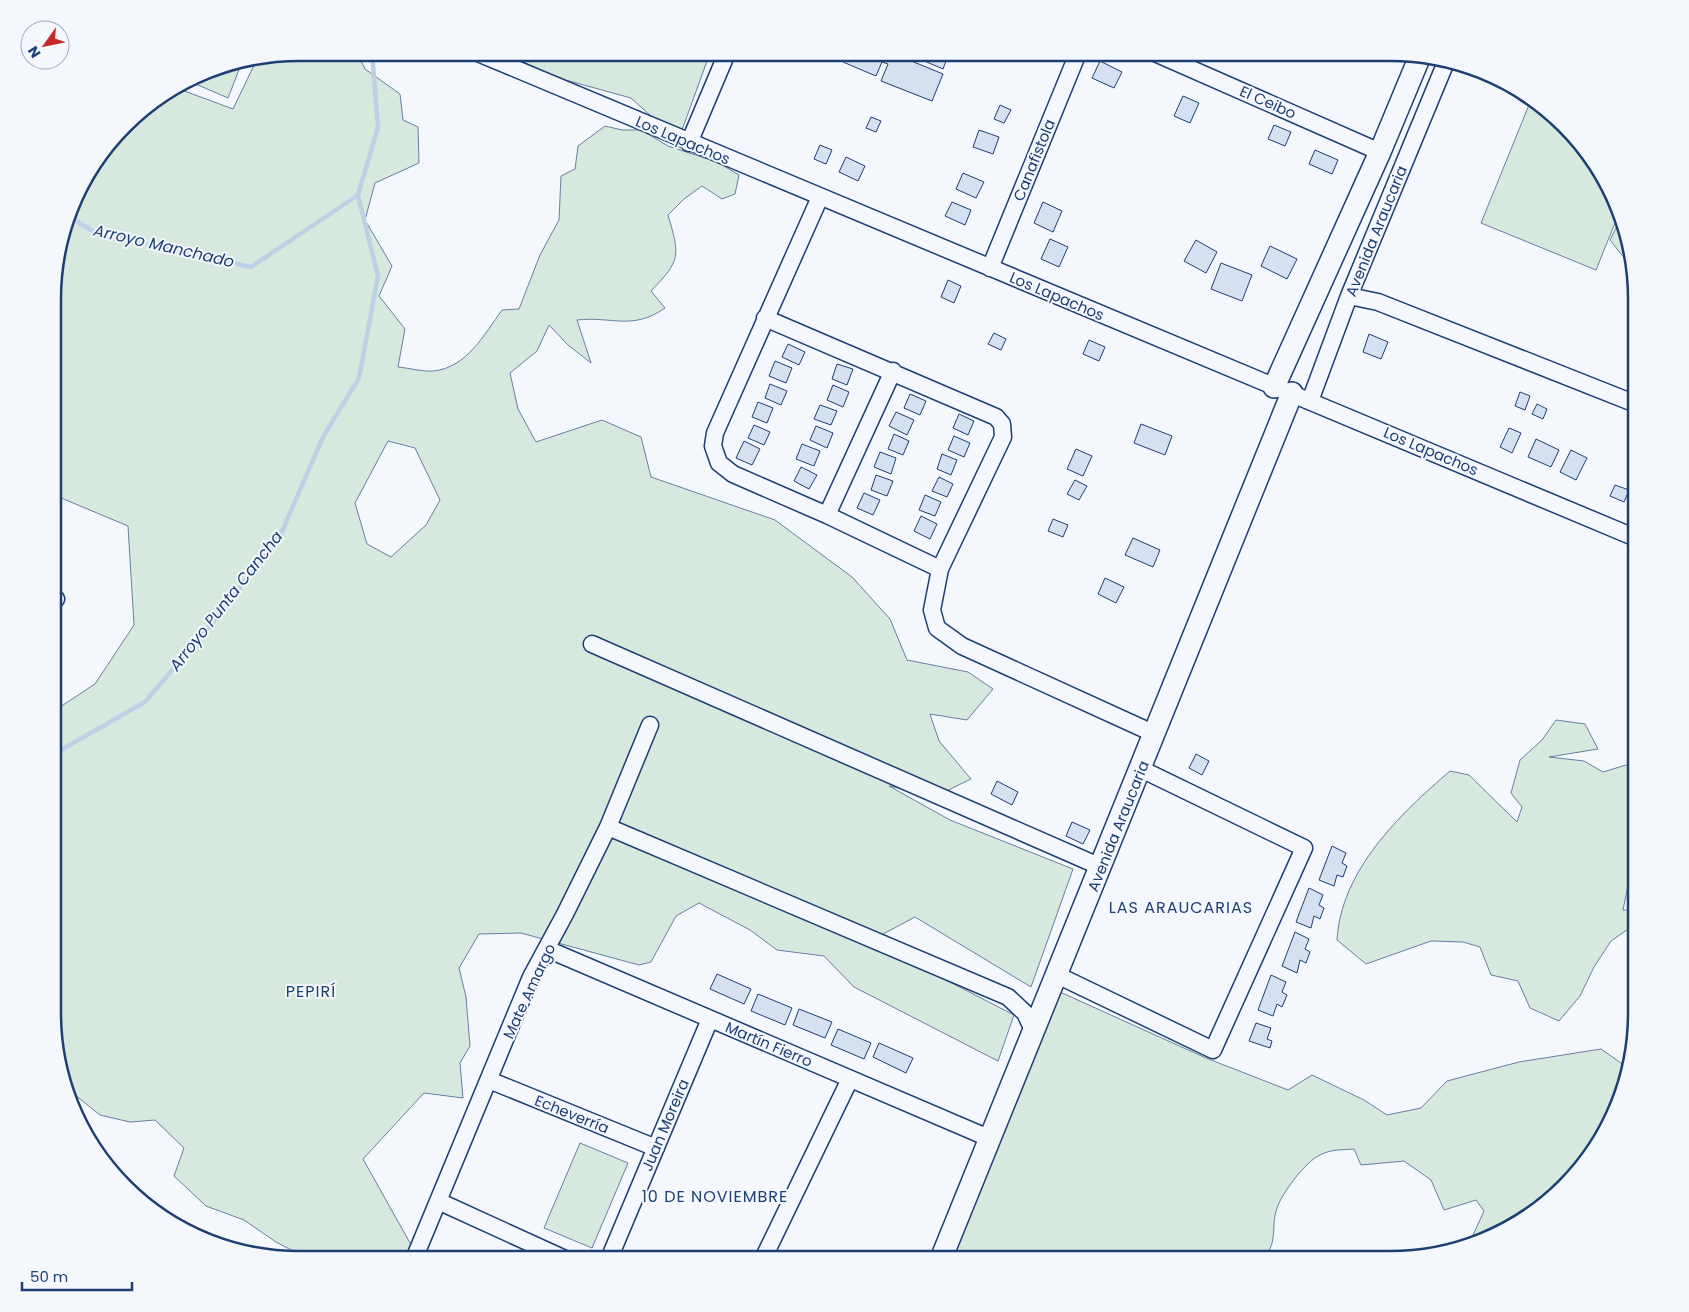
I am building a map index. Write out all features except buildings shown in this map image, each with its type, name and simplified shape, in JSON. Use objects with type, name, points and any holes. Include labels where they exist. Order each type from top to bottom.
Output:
[{"type":"main road","name":"Avenida Araucaria","points":[[944,1251],[1292,393],[1380,152],[1417,63]]},
{"type":"street","name":"Los Lapachos","points":[[497,61],[1628,534]]},
{"type":"street","points":[[690,142],[724,61]]},
{"type":"street","name":"Canafistola","points":[[990,268],[1075,61]]},
{"type":"street","name":"El Ceibo","points":[[1173,61],[1380,152]]},
{"type":"street","name":"Avenida Araucaria","points":[[1292,393],[1349,296],[1444,68]]},
{"type":"street","points":[[820,197],[765,318],[716,433],[713,446],[719,463],[733,474],[827,515],[940,569]]},
{"type":"street","points":[[1349,296],[1378,302],[1628,401]]},
{"type":"street","points":[[765,318],[996,417],[1002,424],[1003,437],[940,569],[932,610],[937,628],[962,646],[1155,734]]},
{"type":"street","points":[[827,515],[892,372]]},
{"type":"street","points":[[592,644],[1101,867]]},
{"type":"street","name":"Mate Amargo","points":[[417,1251],[532,977],[608,827],[650,725]]},
{"type":"street","points":[[1057,974],[1213,1050],[1304,848],[1141,769]]},
{"type":"street","points":[[608,827],[1008,998],[1024,1013],[1033,1030]]},
{"type":"street","name":"Martín Fierro","points":[[547,949],[991,1139]]},
{"type":"street","name":"Juan Moreira","points":[[612,1251],[710,1019]]},
{"type":"street","points":[[768,1251],[850,1079]]},
{"type":"street","name":"Echeverría","points":[[489,1080],[656,1148]]},
{"type":"street","points":[[438,1201],[547,1251]]},
{"type":"shaded area","points":[[361,61],[365,69],[400,94],[403,120],[418,127],[419,163],[375,183],[365,220],[392,266],[379,296],[405,329],[398,367],[421,370],[434,371],[456,363],[474,348],[502,310],[519,309],[540,255],[559,220],[561,176],[575,169],[578,146],[605,126],[622,130],[641,130],[668,146],[717,162],[739,175],[735,194],[722,199],[702,186],[684,199],[668,215],[675,240],[675,257],[668,272],[651,291],[665,308],[653,315],[632,321],[577,320],[591,363],[568,345],[549,325],[537,351],[510,373],[518,409],[536,442],[602,420],[641,437],[651,477],[775,520],[852,577],[890,619],[907,660],[968,672],[993,689],[967,720],[930,714],[939,741],[971,779],[936,796],[889,786],[950,820],[1073,869],[1031,987],[915,917],[870,941],[1014,1015],[998,1061],[854,987],[824,956],[777,950],[750,930],[699,903],[676,916],[651,962],[639,965],[521,933],[479,934],[459,968],[466,997],[470,1046],[460,1063],[463,1098],[424,1093],[363,1159],[415,1251],[292,1251],[244,1220],[206,1206],[174,1176],[184,1148],[155,1120],[130,1122],[100,1115],[76,1096],[69,1074],[63,1044],[61,1013],[61,706],[95,684],[134,625],[128,526],[61,498],[61,299],[63,268],[69,238],[79,208],[93,180],[110,154],[142,120],[184,91],[233,109],[254,66],[268,63]],"holes":[[[388,441],[415,448],[440,500],[426,525],[391,557],[367,544],[355,503]]]},
{"type":"shaded area","points":[[522,61],[707,61],[682,130],[663,127],[631,98],[544,73]]},
{"type":"shaded area","points":[[239,69],[228,98],[197,85]]},
{"type":"shaded area","points":[[1529,106],[1547,120],[1579,154],[1596,180],[1615,223],[1596,270],[1481,223]]},
{"type":"shaded area","points":[[1616,227],[1624,258],[1610,240]]},
{"type":"shaded area","points":[[1556,720],[1585,724],[1598,749],[1549,757],[1584,761],[1603,772],[1626,765],[1628,766],[1628,886],[1623,910],[1628,910],[1628,929],[1611,941],[1594,967],[1580,996],[1559,1021],[1530,1008],[1518,981],[1491,975],[1480,947],[1463,942],[1431,941],[1366,964],[1337,940],[1341,914],[1349,890],[1361,867],[1376,845],[1412,806],[1450,771],[1469,775],[1517,822],[1522,807],[1511,793],[1520,760],[1542,740]]},
{"type":"shaded area","points":[[1060,992],[1206,1058],[1288,1090],[1312,1075],[1364,1100],[1387,1115],[1421,1108],[1447,1081],[1519,1062],[1601,1049],[1622,1063],[1610,1104],[1588,1145],[1569,1170],[1547,1192],[1522,1211],[1473,1236],[1484,1211],[1476,1200],[1444,1210],[1431,1180],[1404,1161],[1361,1165],[1354,1149],[1324,1153],[1314,1158],[1295,1178],[1277,1208],[1273,1239],[1269,1251],[948,1251]]},
{"type":"shaded area","points":[[580,1143],[628,1163],[592,1248],[544,1228]]},
{"type":"waterway","name":"Arroyo Punta Cancha","points":[[61,750],[145,702],[210,626],[280,536],[323,437],[359,378],[378,276],[358,195],[378,127],[373,61]]},
{"type":"waterway","name":"Arroyo Manchado","points":[[75,220],[96,233],[251,267],[358,195]]},
{"type":"district","name":"LAS ARAUCARIAS","points":[[1181,907]]},
{"type":"district","name":"PEPIRÍ","points":[[311,991]]},
{"type":"district","name":"10 DE NOVIEMBRE","points":[[715,1196]]}]
